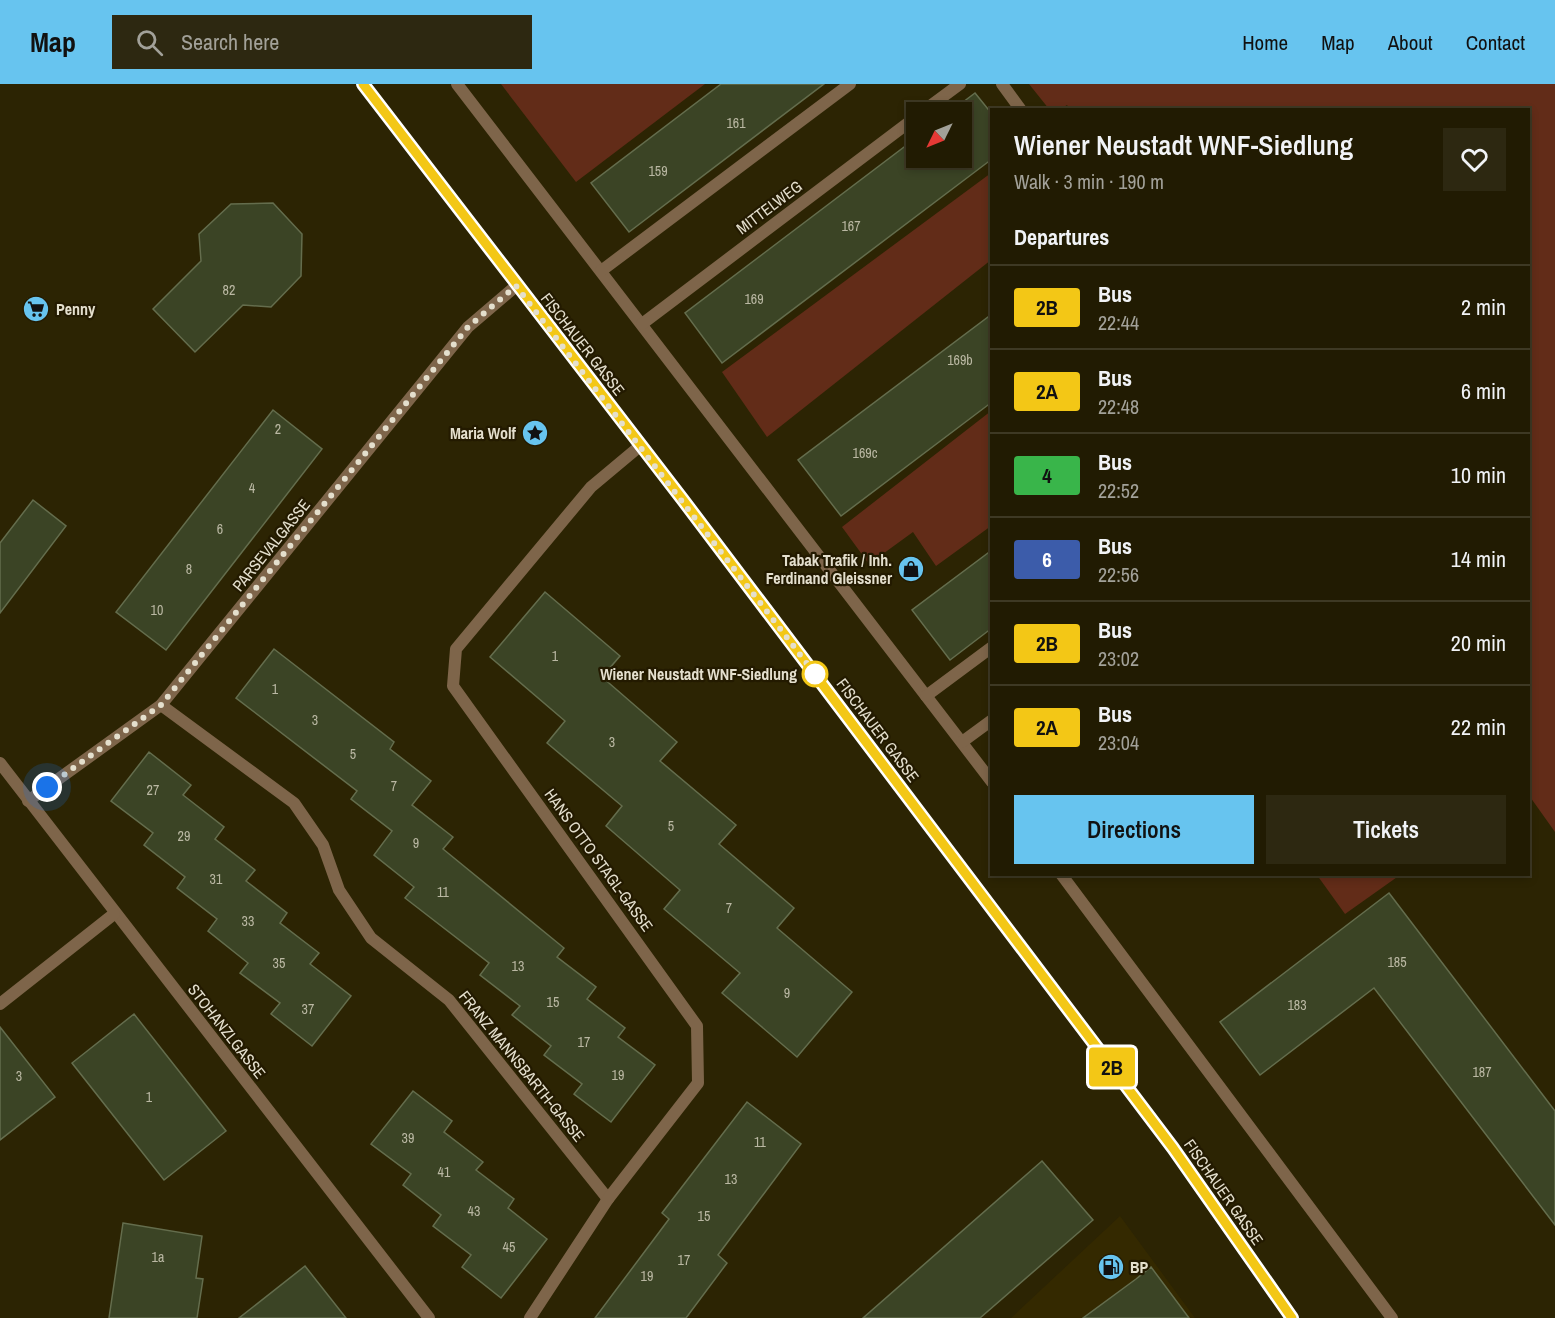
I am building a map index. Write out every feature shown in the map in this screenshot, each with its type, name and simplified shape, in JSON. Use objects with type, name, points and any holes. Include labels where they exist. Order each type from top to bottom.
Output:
[{"type":"main road","name":"FISCHAUER GASSE","points":[[363,84],[1173,1148],[1292,1318]]},
{"type":"street","points":[[457,84],[990,779]]},
{"type":"street","points":[[601,271],[850,84]]},
{"type":"street","points":[[936,102],[960,84]]},
{"type":"street","points":[[1002,84],[1020,108]]},
{"type":"street","name":"MITTELWEG","points":[[642,324],[906,125]]},
{"type":"street","name":"PARSEVALGASSE","points":[[28,801],[161,705],[468,327],[516,286]]},
{"type":"street","name":"HANS OTTO STAGL-GASSE","points":[[530,1318],[608,1199],[698,1083],[697,1026],[453,686],[456,649],[591,488],[640,446]]},
{"type":"street","points":[[926,696],[990,648]]},
{"type":"street","name":"FRANZ MANNSBARTH-GASSE","points":[[161,705],[294,803],[323,845],[339,890],[371,938],[449,1000],[608,1199]]},
{"type":"street","points":[[962,742],[990,721]]},
{"type":"street","name":"STOHANZLGASSE","points":[[0,763],[114,914],[429,1318]]},
{"type":"street","points":[[1062,876],[1392,1318]]},
{"type":"street","points":[[0,1004],[114,914]]},
{"type":"shaded area","points":[[501,84],[705,84],[576,182]]},
{"type":"shaded area","points":[[1029,84],[1555,84],[1555,832],[1530,797],[1530,108],[1069,108],[1067,105],[1062,108],[1048,108]]},
{"type":"shaded area","points":[[990,174],[990,261],[767,437],[722,372]]},
{"type":"shaded area","points":[[990,412],[990,527],[936,566],[913,532],[869,564],[842,527]]},
{"type":"shaded area","points":[[1318,876],[1399,876],[1345,914]]},
{"type":"shaded area","name":"BP","points":[[1120,1216],[1195,1318],[1011,1318]]},
{"type":"building","points":[[721,84],[824,84],[629,232],[591,183]]},
{"type":"building","points":[[975,93],[990,112],[990,161],[722,363],[685,313],[906,146],[906,168],[972,168],[972,102],[963,102]]},
{"type":"building","points":[[273,203],[302,234],[301,276],[271,307],[243,305],[195,352],[153,309],[201,261],[199,234],[231,204]]},
{"type":"building","points":[[990,316],[990,404],[841,516],[798,460]]},
{"type":"building","points":[[273,410],[322,449],[166,650],[116,612]]},
{"type":"building","points":[[33,500],[66,526],[0,613],[0,543]]},
{"type":"building","points":[[990,552],[990,630],[950,660],[912,610]]},
{"type":"building","points":[[545,592],[620,656],[602,677],[677,742],[660,761],[736,825],[719,844],[794,908],[777,928],[852,992],[797,1057],[722,993],[740,973],[664,909],[680,890],[606,826],[622,806],[547,743],[565,721],[490,657]]},
{"type":"building","points":[[274,649],[394,742],[390,749],[431,781],[412,805],[453,837],[443,849],[564,948],[557,957],[596,987],[587,999],[625,1028],[618,1037],[655,1065],[611,1122],[574,1094],[582,1084],[544,1055],[551,1046],[512,1015],[520,1006],[480,975],[489,963],[405,898],[414,887],[374,855],[392,831],[351,799],[357,791],[236,698]]},
{"type":"building","points":[[149,752],[191,785],[183,795],[224,827],[215,839],[255,870],[246,881],[287,913],[280,923],[319,953],[310,964],[351,996],[312,1046],[271,1014],[280,1003],[240,973],[248,963],[208,931],[217,919],[177,888],[185,877],[144,845],[153,833],[111,801]]},
{"type":"building","points":[[1389,893],[1555,1111],[1555,1225],[1374,988],[1260,1075],[1220,1022]]},
{"type":"building","points":[[134,1014],[226,1131],[164,1180],[72,1063]]},
{"type":"building","points":[[0,1027],[55,1097],[0,1140]]},
{"type":"building","points":[[413,1091],[452,1121],[444,1132],[483,1162],[476,1170],[514,1199],[508,1208],[547,1239],[501,1298],[462,1267],[471,1255],[433,1226],[441,1215],[403,1185],[411,1174],[371,1144]]},
{"type":"building","points":[[747,1102],[801,1144],[718,1255],[727,1263],[686,1318],[595,1318],[669,1219],[662,1213]]},
{"type":"building","points":[[1042,1161],[1093,1220],[980,1318],[863,1318]]},
{"type":"building","points":[[123,1223],[202,1236],[196,1278],[203,1279],[197,1318],[109,1318]]},
{"type":"building","points":[[305,1266],[346,1318],[239,1318]]},
{"type":"building","points":[[1151,1267],[1189,1318],[1083,1318],[1136,1279]]},
{"type":"bus line","name":"2B","points":[[363,84],[516,286],[683,500],[1173,1148],[1292,1318]]},
{"type":"place","name":"Penny","points":[[36,309]]},
{"type":"place","name":"Maria Wolf","points":[[535,433]]},
{"type":"place","name":"Tabak Trafik / Inh. Ferdinand Gleissner","points":[[911,569]]},
{"type":"place","name":"Wiener Neustadt WNF-Siedlung","points":[[815,674]]},
{"type":"place","name":"BP","points":[[1111,1267]]},
{"type":"route","points":[[47,787],[161,705],[468,327],[516,286],[815,674]]}]
